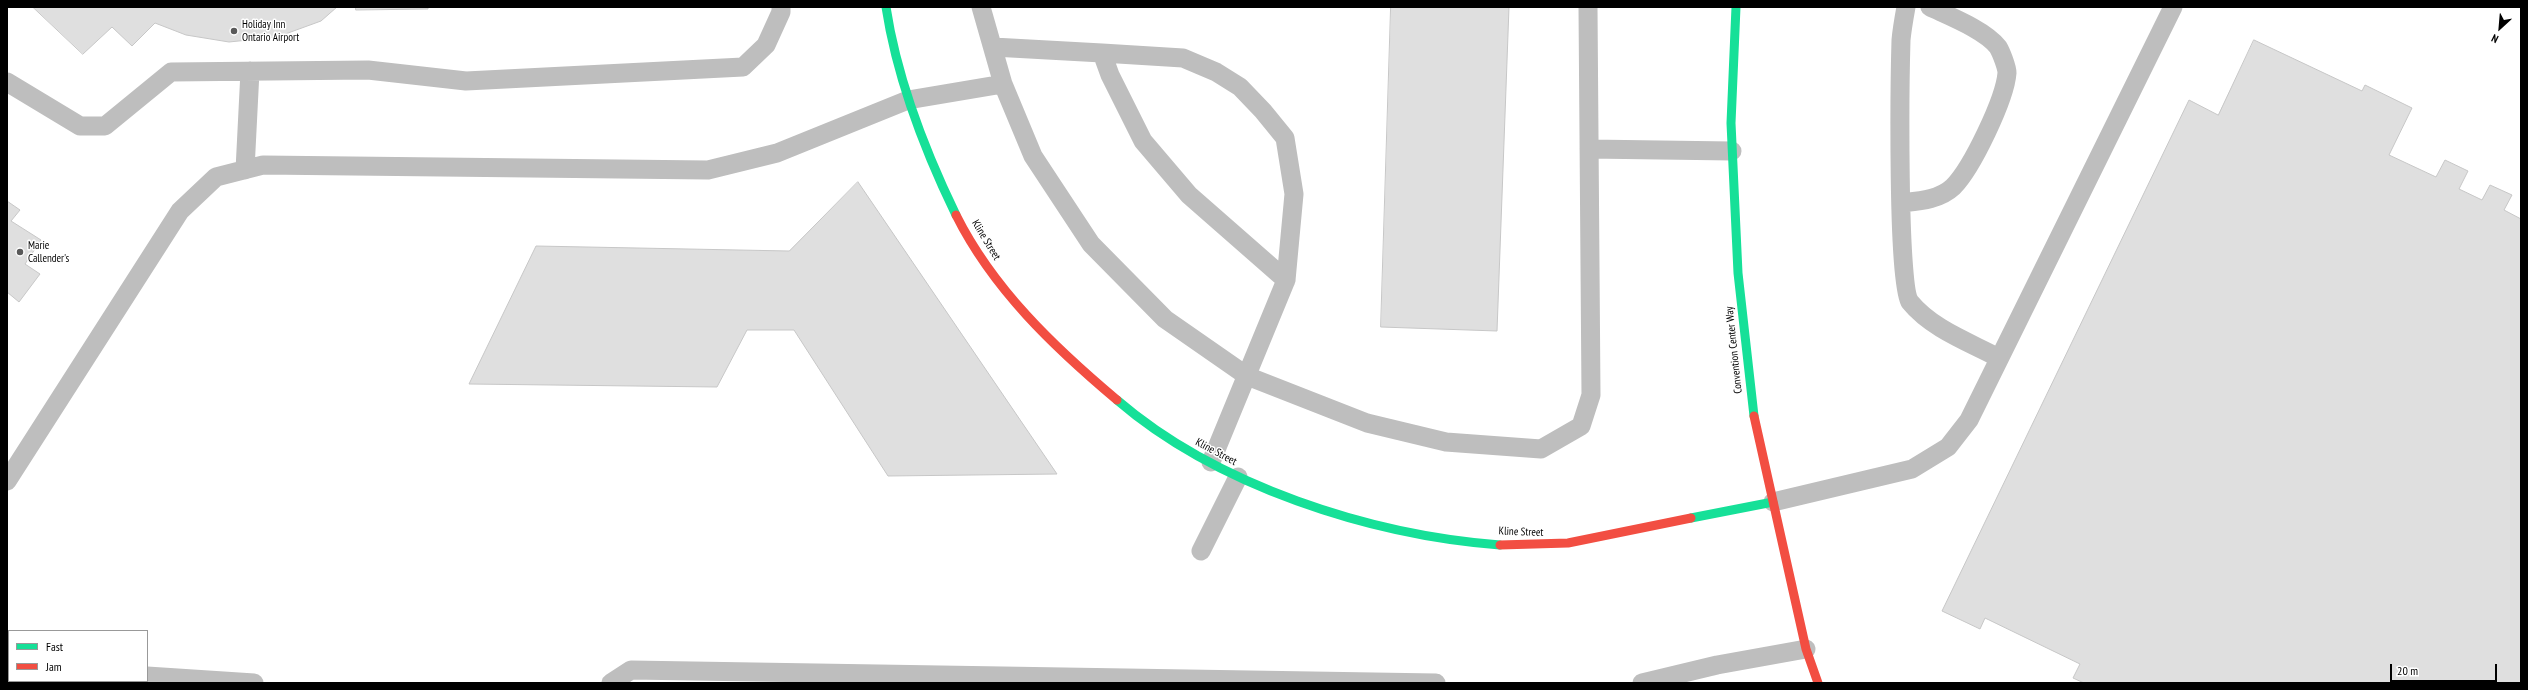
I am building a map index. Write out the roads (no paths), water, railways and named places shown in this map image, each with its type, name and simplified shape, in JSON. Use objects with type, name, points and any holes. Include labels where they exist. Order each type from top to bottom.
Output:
[{"type":"street","name":"Kline Street","points":[[886,7],[890,34],[908,100],[938,180],[982,260],[1039,331],[1104,393],[1172,442],[1238,477],[1311,507],[1374,526],[1462,542],[1552,545],[1774,502]]},
{"type":"street","name":"Convention Center Way","points":[[1736,7],[1730,123],[1738,273],[1754,420],[1774,502],[1806,650],[1818,683]]},
{"type":"lane","points":[[7,82],[80,126],[105,126],[171,72],[368,70],[466,81],[742,67],[766,45],[781,12],[781,7]]},
{"type":"lane","points":[[981,7],[1003,84],[1033,156],[1091,244],[1165,319],[1247,376],[1367,424],[1446,442],[1541,449],[1581,426],[1591,396],[1588,7]]},
{"type":"lane","points":[[1906,7],[1902,39],[1901,203],[1903,274],[1909,301],[1929,321],[1999,358]]},
{"type":"lane","points":[[1901,203],[1930,200],[1952,188],[1971,163],[2003,93],[2007,71],[1998,47],[1970,26],[1930,7]]},
{"type":"lane","points":[[1774,502],[1912,469],[1948,447],[1968,420],[2173,7]]},
{"type":"lane","points":[[993,47],[1183,58],[1216,72],[1240,87],[1263,111],[1285,138],[1294,194],[1286,280],[1210,462]]},
{"type":"lane","points":[[1102,53],[1110,75],[1143,141],[1189,195],[1286,280]]},
{"type":"lane","points":[[245,170],[250,71]]},
{"type":"lane","points":[[7,481],[180,211],[216,177],[262,165],[708,170],[777,152],[908,100],[1003,84]]},
{"type":"lane","points":[[1589,149],[1732,151]]},
{"type":"lane","points":[[1201,551],[1238,477]]},
{"type":"lane","points":[[1642,683],[1679,679],[1717,665],[1806,650]]},
{"type":"lane","points":[[611,683],[631,670],[712,677],[1436,683]]},
{"type":"lane","points":[[148,676],[254,683]]},
{"type":"place","name":"Holiday Inn Ontario Airport","points":[[234,31]]},
{"type":"place","name":"Marie Callender's","points":[[20,252]]}]
